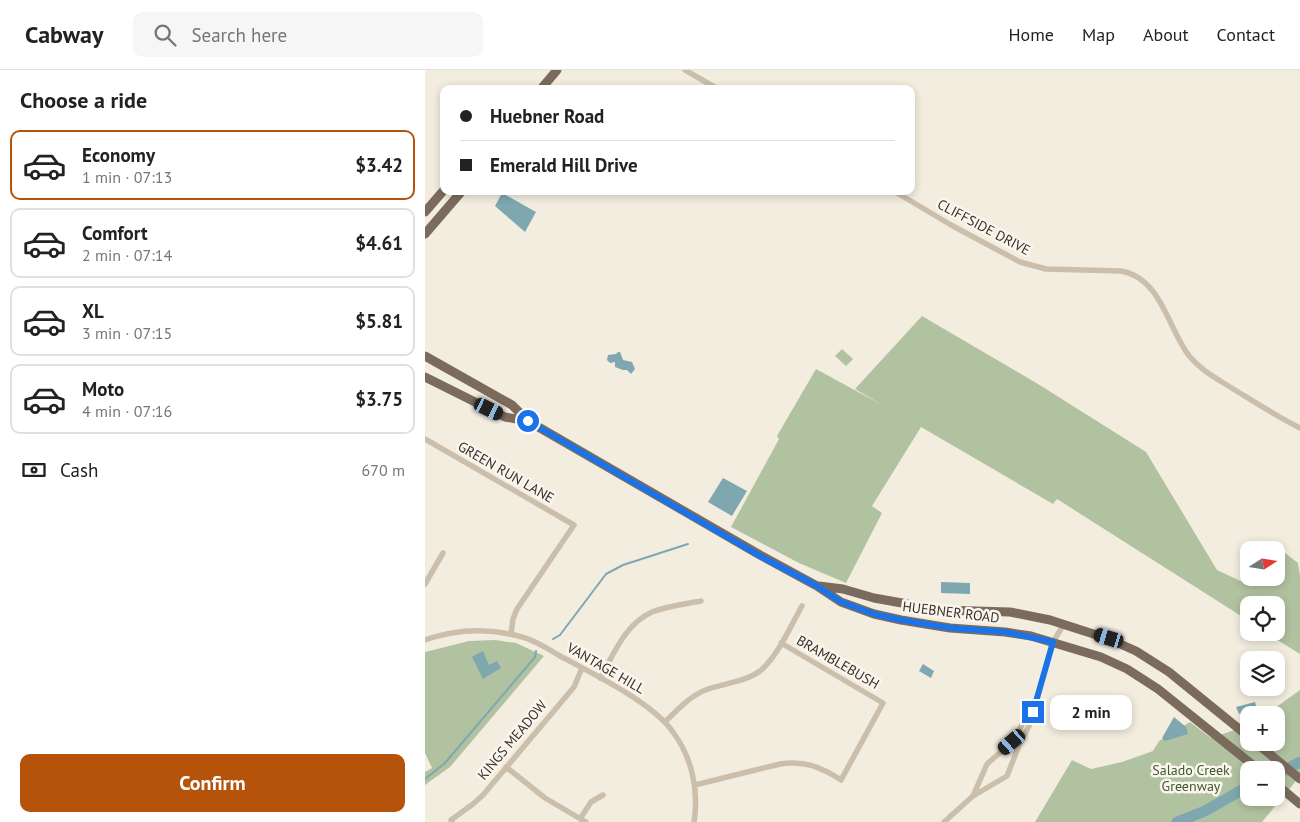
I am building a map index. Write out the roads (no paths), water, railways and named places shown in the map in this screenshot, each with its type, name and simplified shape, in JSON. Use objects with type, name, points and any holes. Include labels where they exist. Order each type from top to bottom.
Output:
[{"type":"main road","points":[[544,85],[557,70]]},
{"type":"main road","points":[[425,212],[440,195]]},
{"type":"main road","points":[[425,234],[459,195]]},
{"type":"main road","name":"HUEBNER ROAD","points":[[425,356],[512,405],[528,421],[760,556],[817,586],[841,602],[874,614],[913,623],[1005,632],[1053,642],[1101,657],[1127,669],[1158,689],[1248,761]]},
{"type":"main road","name":"HUEBNER ROAD","points":[[425,376],[505,417],[528,421]]},
{"type":"main road","points":[[473,401],[480,386]]},
{"type":"main road","name":"HUEBNER ROAD","points":[[817,586],[843,589],[874,598],[941,610],[1010,612],[1064,624],[1109,638],[1136,651],[1169,672],[1240,730]]},
{"type":"main road","points":[[913,623],[915,606]]},
{"type":"main road","points":[[1266,751],[1300,779]]},
{"type":"main road","points":[[1285,792],[1300,804]]},
{"type":"street","points":[[685,70],[711,85]]},
{"type":"street","name":"CLIFFSIDE DRIVE","points":[[901,195],[951,225],[1021,262],[1046,269],[1130,273],[1143,281],[1153,291],[1185,350],[1199,367],[1300,428]]},
{"type":"street","name":"GREEN RUN LANE","points":[[425,440],[575,526],[517,610],[513,619],[511,634]]},
{"type":"street","points":[[425,584],[443,553]]},
{"type":"street","points":[[601,678],[625,635],[643,617],[660,610],[701,601]]},
{"type":"street","points":[[665,722],[687,702],[703,691],[742,680],[760,671],[773,657],[802,606]]},
{"type":"street","points":[[943,822],[973,796],[1007,776],[1022,738],[1029,726],[1053,642],[1064,624]]},
{"type":"street","name":"VANTAGE HILL","points":[[425,640],[442,634],[479,630],[524,637],[601,678],[644,705],[673,731],[686,753],[695,785],[694,822]]},
{"type":"street","name":"BRAMBLEBUSH","points":[[695,785],[780,764],[794,763],[814,765],[841,780],[883,703],[781,644]]},
{"type":"street","name":"KINGS MEADOW","points":[[451,821],[483,795],[574,687],[582,668]]},
{"type":"street","points":[[973,796],[987,764],[1012,742],[1023,724],[1029,721]]},
{"type":"street","points":[[506,767],[545,798],[583,820],[591,802],[603,795]]},
{"type":"water","points":[[501,195],[506,195],[536,212],[525,232],[495,206]]},
{"type":"water","points":[[620,352],[623,360],[632,362],[635,369],[631,374],[627,370],[615,367],[615,362],[610,363],[607,360],[608,355]]},
{"type":"water","points":[[723,478],[747,491],[732,516],[708,502]]},
{"type":"water","points":[[941,582],[970,583],[970,594],[941,593]]},
{"type":"water","points":[[483,651],[489,665],[497,661],[501,668],[483,679],[472,657]]},
{"type":"water","points":[[923,664],[934,671],[931,678],[919,671]]},
{"type":"water","points":[[1255,702],[1256,706],[1240,706],[1239,714],[1236,707]]},
{"type":"water","points":[[1174,717],[1186,727],[1188,734],[1165,741],[1162,738]]},
{"type":"waterway","points":[[553,639],[560,635],[606,574],[623,565],[688,544]]},
{"type":"waterway","points":[[425,779],[445,763],[535,657],[536,651]]},
{"type":"waterway","points":[[1285,770],[1300,762]]},
{"type":"waterway","points":[[1177,822],[1205,811],[1240,791]]},
{"type":"park label","name":"Salado Creek Greenway","points":[[1191,778]]}]
